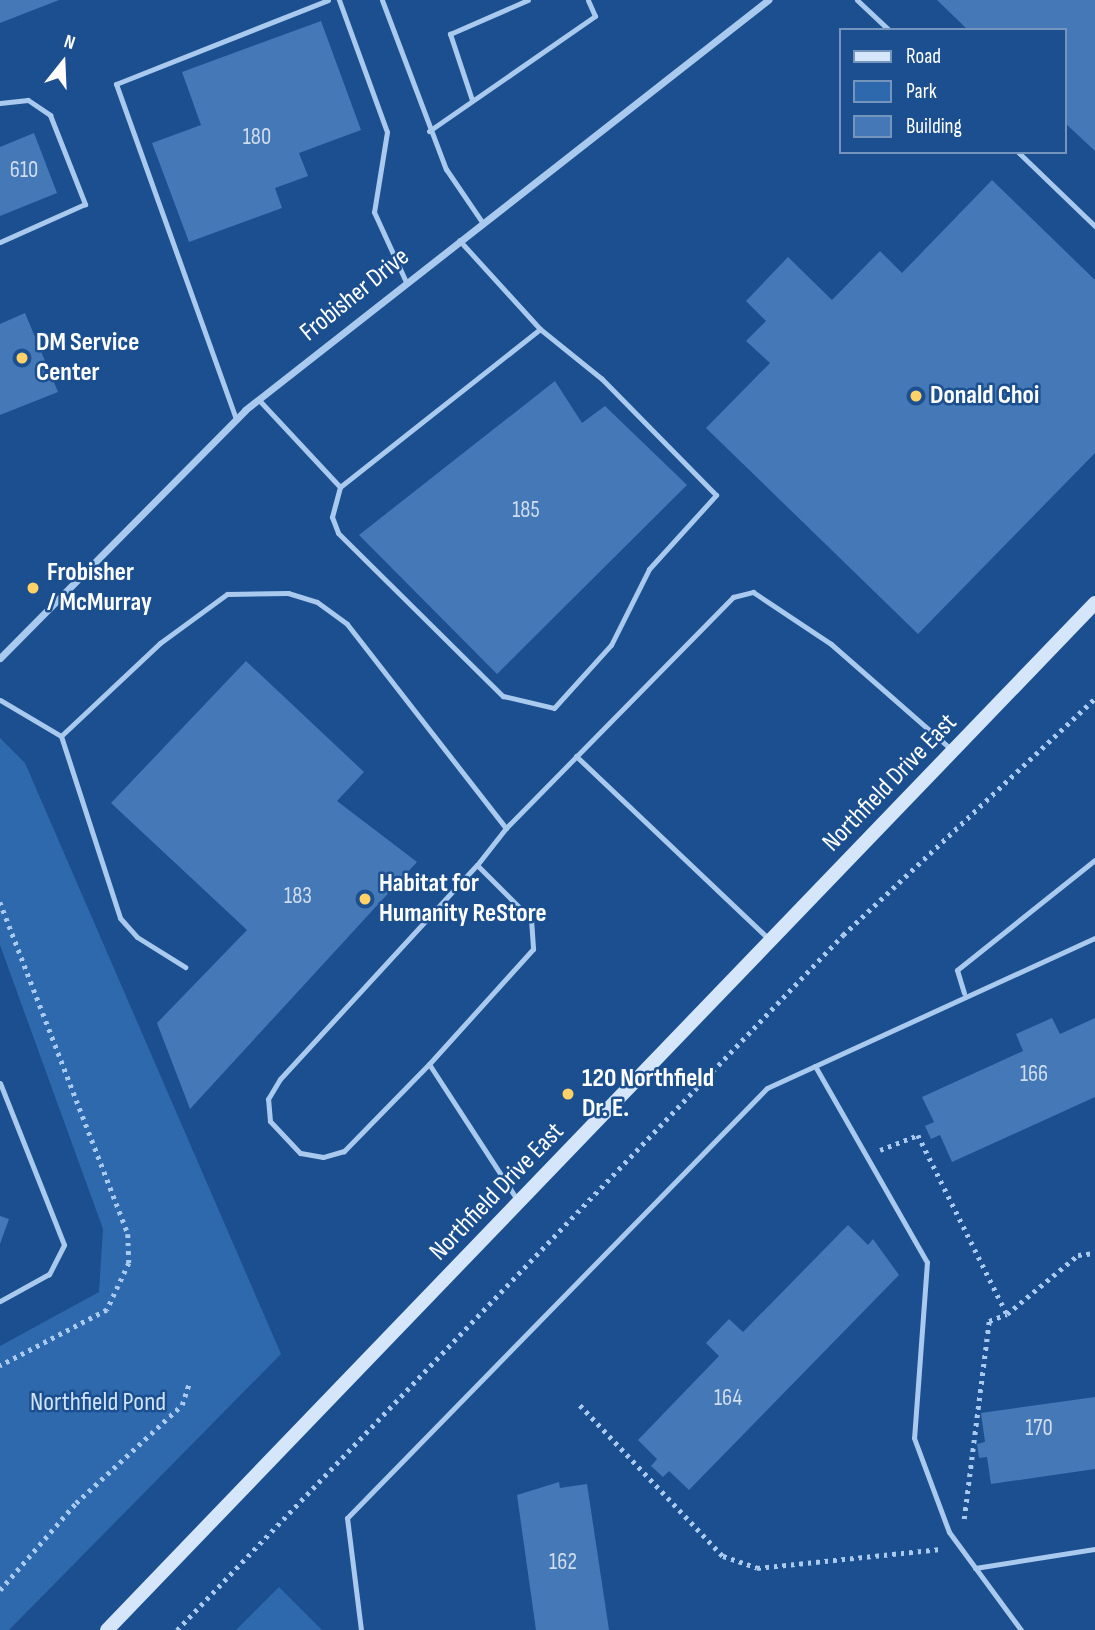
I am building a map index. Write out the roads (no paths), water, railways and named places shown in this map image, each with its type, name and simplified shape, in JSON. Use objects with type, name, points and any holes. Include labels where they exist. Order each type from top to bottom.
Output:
[{"type":"main road","name":"Northfield Drive East","points":[[107,1630],[520,1204],[1095,603]]},
{"type":"street","name":"Frobisher Drive","points":[[0,658],[258,399],[459,239],[768,0]]},
{"type":"lane","points":[[236,419],[116,84],[328,0]]},
{"type":"lane","points":[[339,0],[387,132],[374,212],[406,282]]},
{"type":"lane","points":[[382,0],[429,131],[482,222]]},
{"type":"lane","points":[[472,100],[450,34],[528,0]]},
{"type":"lane","points":[[429,131],[595,16],[589,0]]},
{"type":"lane","points":[[857,0],[886,28]]},
{"type":"lane","points":[[0,103],[28,100],[50,115],[85,204],[0,242]]},
{"type":"lane","points":[[1020,154],[1095,226]]},
{"type":"lane","points":[[459,239],[540,329],[602,379],[716,495],[649,569],[611,645],[554,708],[503,696],[338,533],[332,517],[340,487],[540,329]]},
{"type":"lane","points":[[258,399],[340,487]]},
{"type":"lane","points":[[477,865],[531,919],[533,949],[429,1064],[344,1151],[323,1157],[300,1153],[270,1121],[268,1099],[280,1079],[477,865],[506,828],[733,597],[753,592],[831,644],[953,751]]},
{"type":"lane","points":[[61,736],[160,643],[227,594],[288,593],[317,602],[347,624],[506,828]]},
{"type":"lane","points":[[0,700],[61,736],[120,918],[137,937],[185,967]]},
{"type":"lane","points":[[576,756],[772,942]]},
{"type":"lane","points":[[964,993],[957,970],[1095,860]]},
{"type":"lane","points":[[361,1630],[347,1518],[767,1088],[964,993],[1095,938]]},
{"type":"lane","points":[[429,1064],[520,1204]]},
{"type":"lane","points":[[815,1066],[927,1262],[914,1438],[960,1547],[1021,1630]]},
{"type":"lane","points":[[0,1083],[64,1245],[49,1274],[0,1301]]},
{"type":"lane","points":[[975,1568],[1095,1549]]},
{"type":"place","name":"DM Service Center","points":[[22,358]]},
{"type":"place","name":"Donald Choi","points":[[916,396]]},
{"type":"place","name":"Frobisher / McMurray","points":[[33,588]]},
{"type":"place","name":"Habitat for Humanity ReStore","points":[[365,899]]},
{"type":"place","name":"120 Northfield Dr. E.","points":[[568,1094]]},
{"type":"park label","name":"Northfield Pond","points":[[98,1403]]}]
